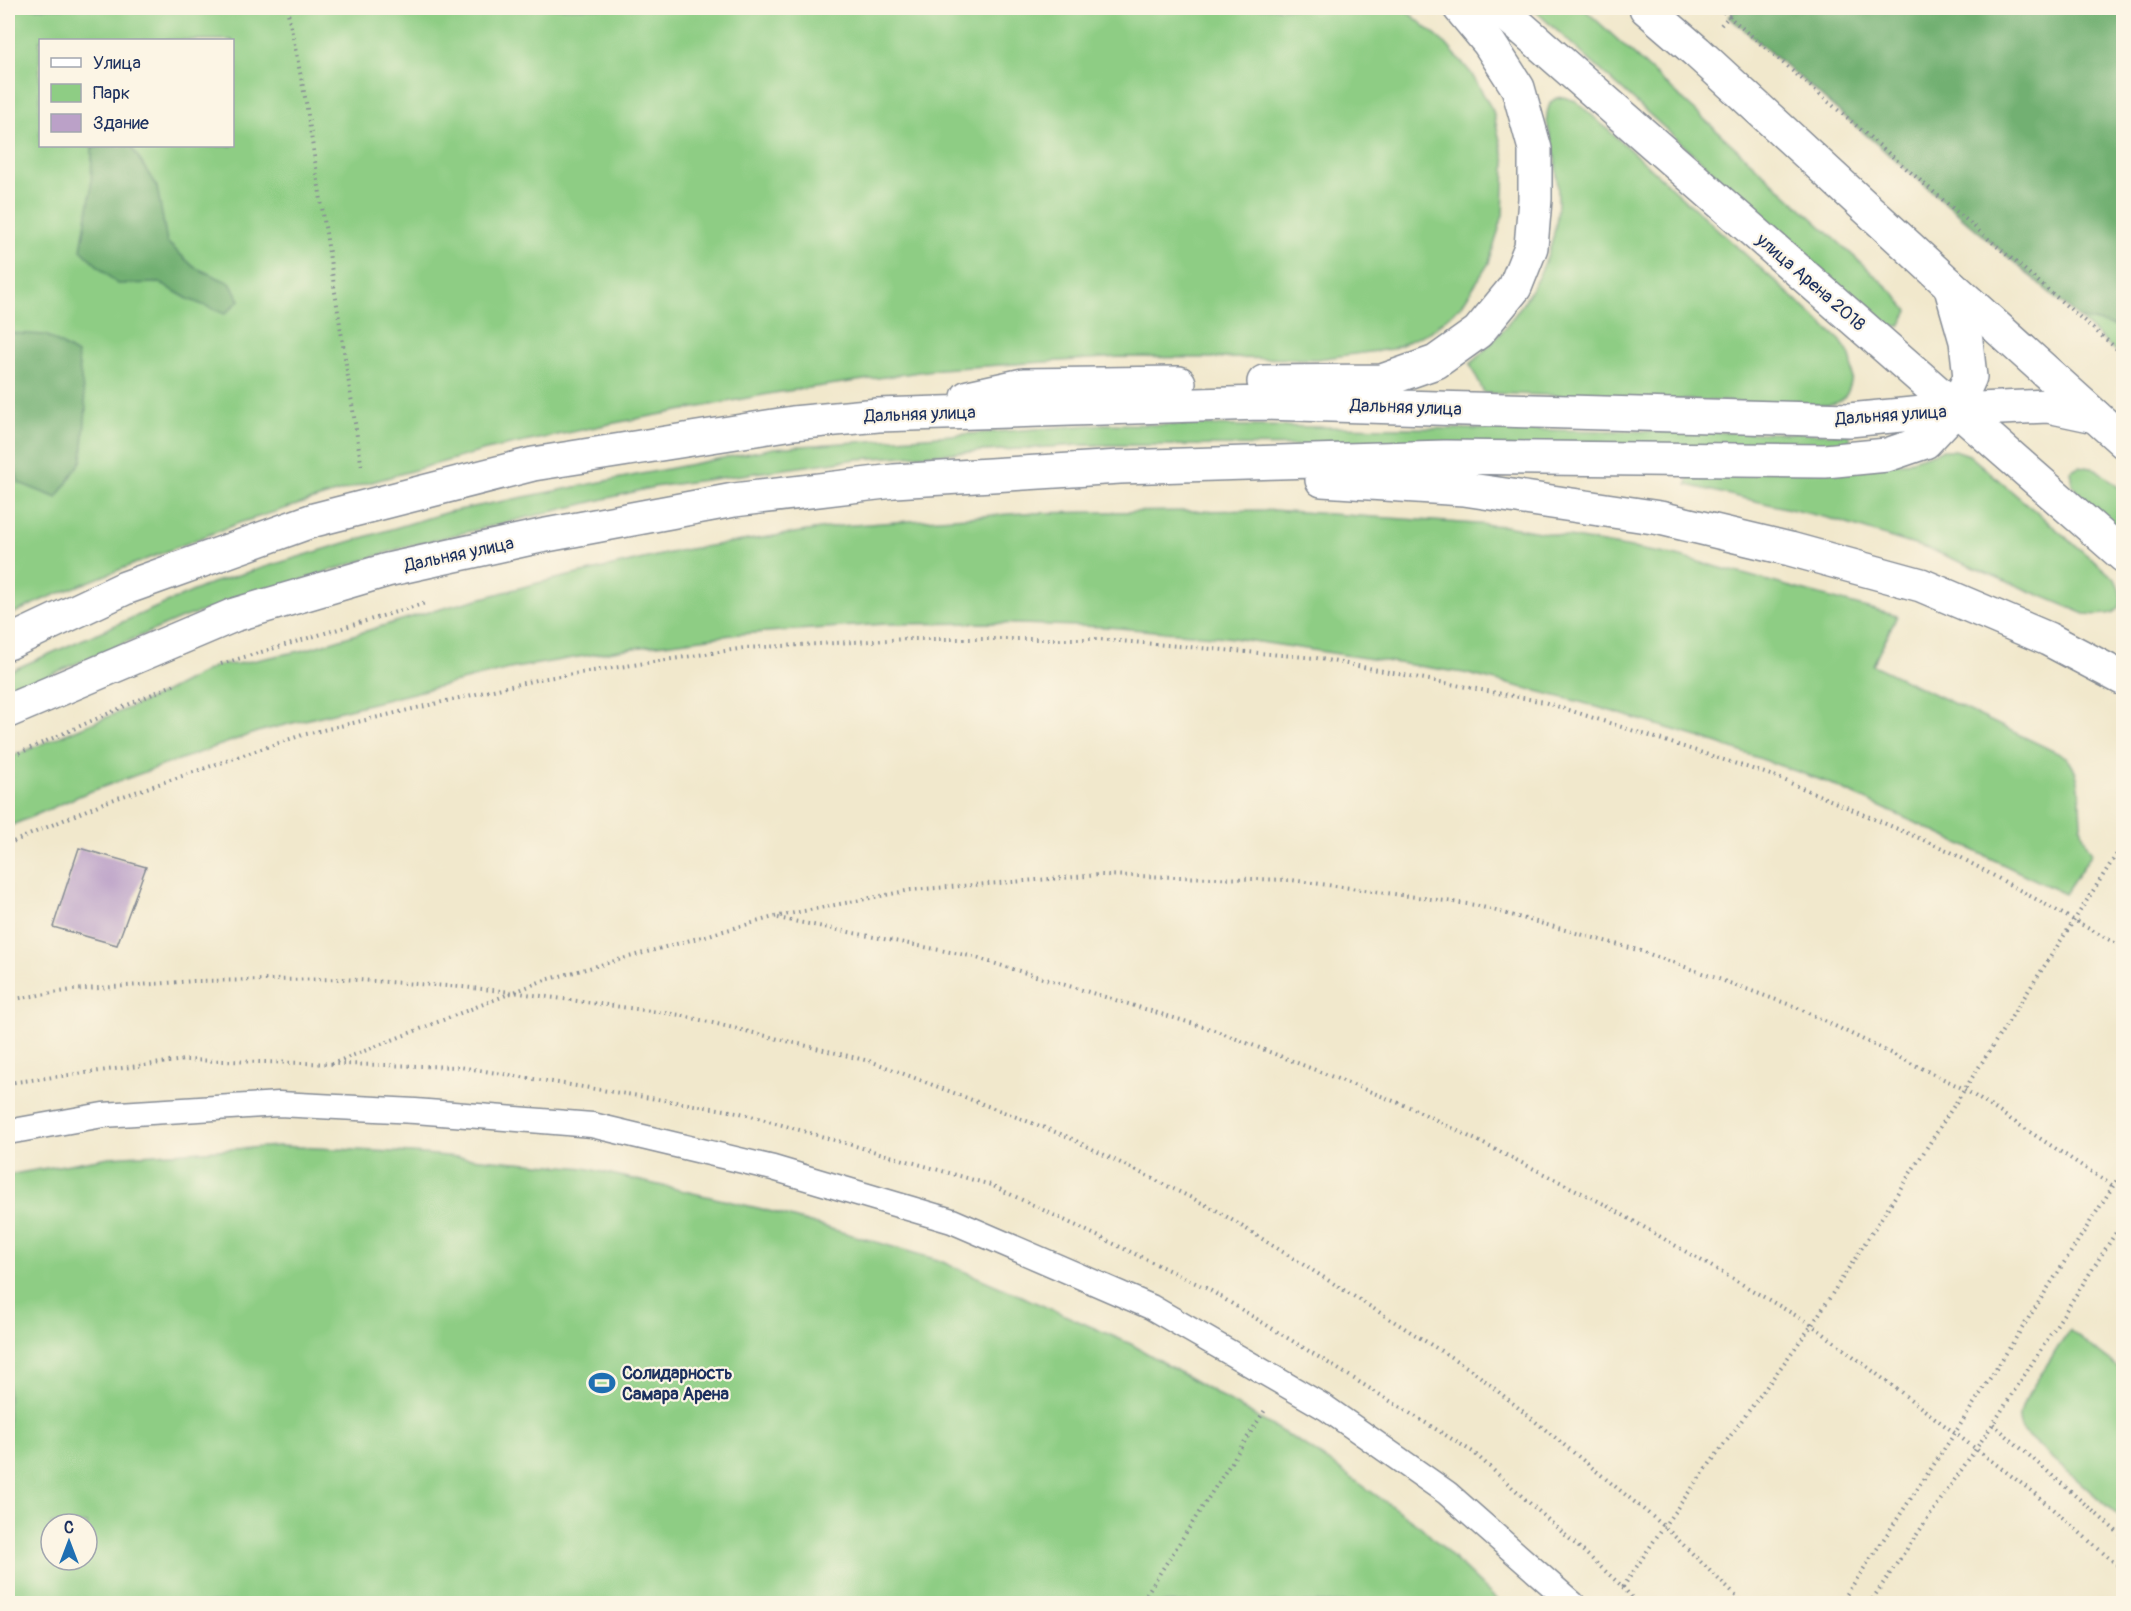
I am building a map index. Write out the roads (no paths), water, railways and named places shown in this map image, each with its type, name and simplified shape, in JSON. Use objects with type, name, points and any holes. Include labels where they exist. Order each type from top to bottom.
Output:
[{"type":"main road","points":[[878,415],[1023,385],[1382,381],[1436,363],[1478,332],[1515,287],[1531,247],[1535,199],[1535,149],[1518,88],[1489,43],[1460,8]]},
{"type":"main road","name":"улица Арена 2018","points":[[1498,8],[2124,556]]},
{"type":"main road","points":[[1646,8],[1706,60],[2124,442]]},
{"type":"main road","points":[[1950,285],[1966,341],[1970,377],[1955,410],[2048,406],[2095,416]]},
{"type":"main road","name":"Дальняя улица","points":[[8,643],[125,588],[314,520],[533,464],[793,423],[878,415],[1260,403],[1849,420],[1955,410]]},
{"type":"main road","name":"Дальняя улица","points":[[8,711],[234,615],[387,570],[541,536],[734,500],[894,481],[1120,467],[1445,457],[1825,461],[1887,454],[1925,442],[1955,410]]},
{"type":"main road","points":[[1120,467],[1464,489],[1660,518],[1790,549],[1921,585],[2048,639],[2124,679]]},
{"type":"lane","points":[[8,1132],[104,1115],[279,1104],[415,1111],[592,1125],[773,1168],[952,1221],[1151,1307],[1326,1408],[1447,1493],[1573,1604]]},
{"type":"place","name":"Солидарность Самара Арена","points":[[602,1383]]}]
